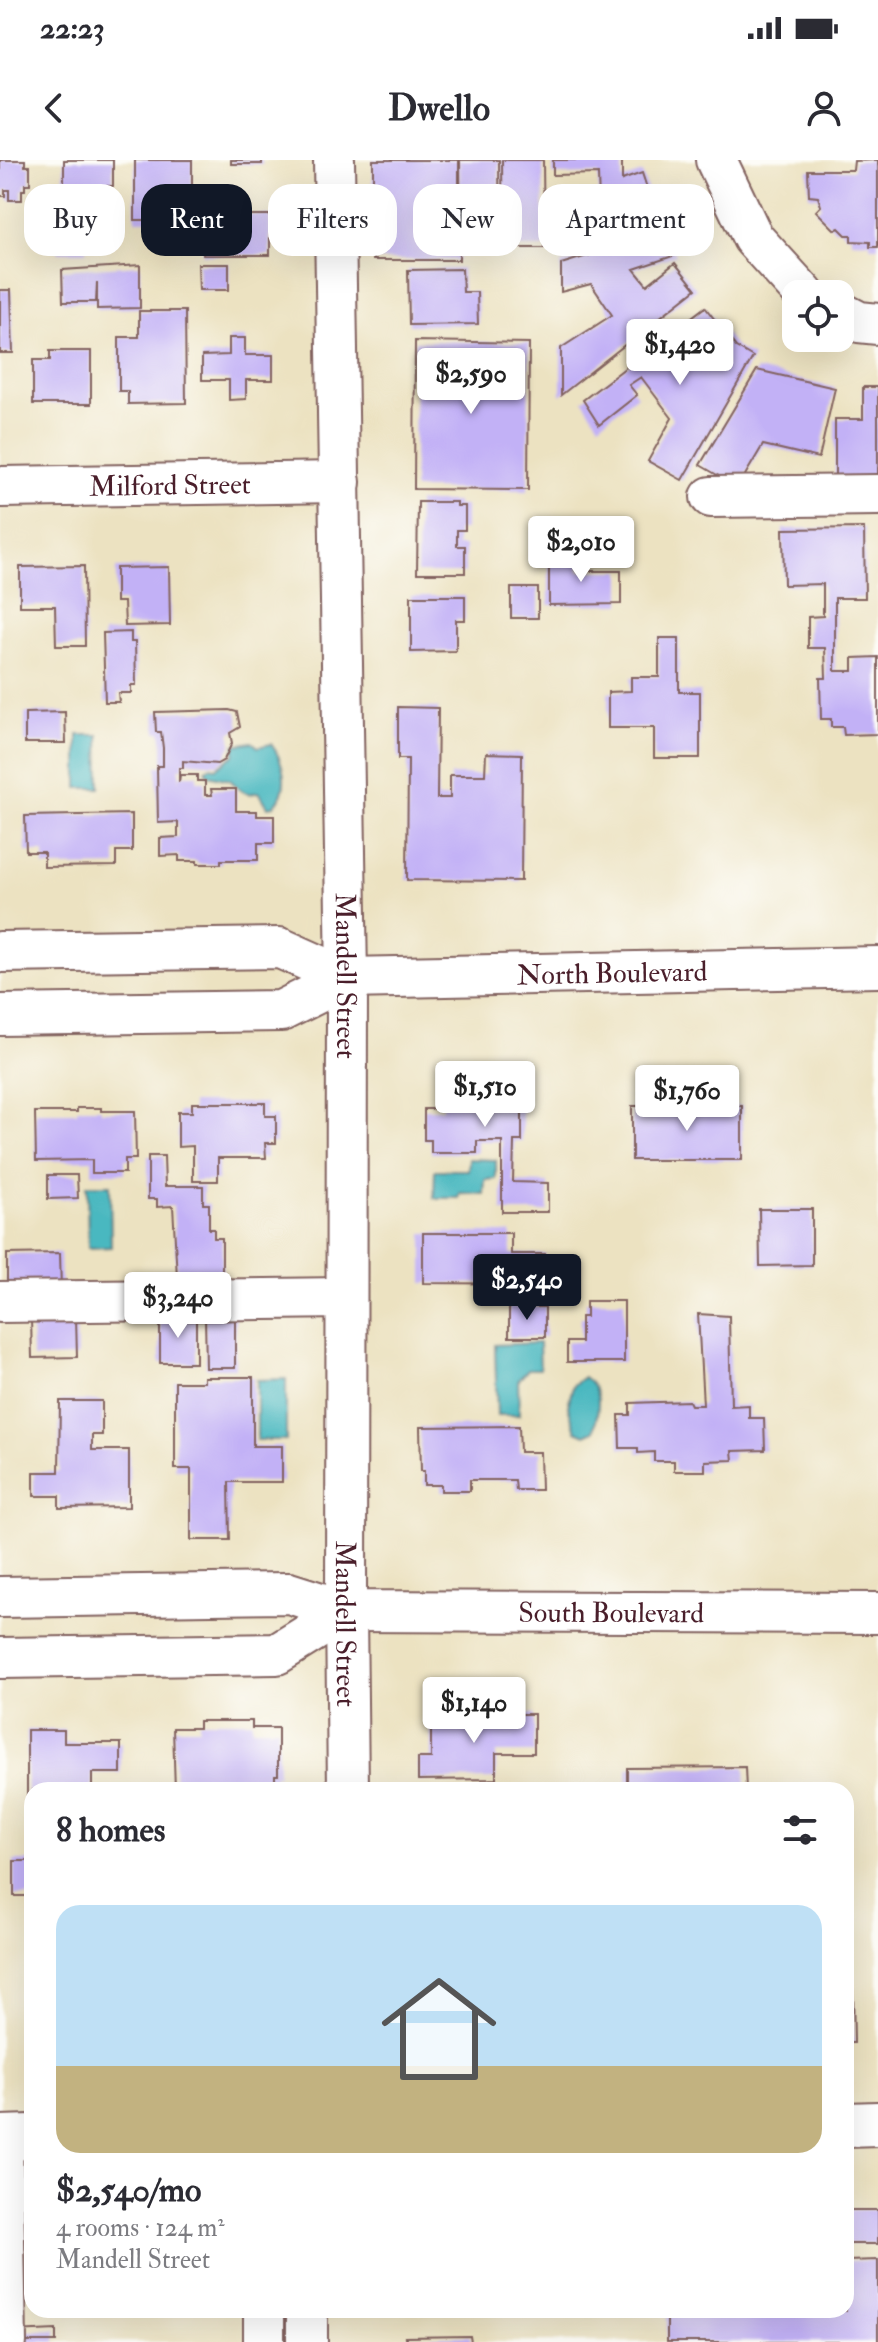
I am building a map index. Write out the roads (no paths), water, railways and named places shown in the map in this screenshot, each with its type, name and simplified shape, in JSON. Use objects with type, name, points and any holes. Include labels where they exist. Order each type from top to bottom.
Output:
[{"type":"main road","points":[[854,2125],[878,2124]]},
{"type":"street","name":"Mandell Street","points":[[334,160],[347,978],[348,1782]]},
{"type":"street","points":[[716,160],[753,238],[791,280]]},
{"type":"street","points":[[854,319],[878,324]]},
{"type":"street","name":"Milford Street","points":[[0,487],[340,482]]},
{"type":"street","points":[[711,497],[878,495]]},
{"type":"street","name":"North Boulevard","points":[[0,952],[280,948],[347,978],[878,967]]},
{"type":"street","name":"North Boulevard","points":[[0,1015],[281,1011],[347,978]]},
{"type":"street","points":[[0,1302],[346,1298]]},
{"type":"street","name":"South Boulevard","points":[[0,1597],[289,1593],[346,1611],[878,1613]]},
{"type":"street","points":[[0,1658],[277,1654],[346,1611]]},
{"type":"street","points":[[6,2342],[11,2138]]},
{"type":"street","points":[[264,2318],[264,2342]]},
{"type":"street","points":[[307,2318],[307,2342]]},
{"type":"water","points":[[78,735],[99,735],[100,788],[78,788]]},
{"type":"water","points":[[252,742],[258,747],[271,744],[279,758],[284,783],[283,792],[274,806],[268,807],[259,792],[246,793],[230,780],[208,775],[206,770],[216,768],[234,755],[235,745]]},
{"type":"water","points":[[469,1159],[496,1160],[496,1179],[485,1180],[484,1194],[460,1193],[459,1198],[434,1198],[435,1170],[468,1170]]},
{"type":"water","points":[[87,1185],[110,1185],[111,1247],[88,1248]]},
{"type":"water","points":[[539,1343],[540,1369],[528,1369],[518,1381],[519,1415],[497,1415],[495,1345]]},
{"type":"water","points":[[584,1377],[595,1389],[598,1401],[594,1431],[585,1435],[576,1431],[568,1406],[573,1385]]},
{"type":"water","points":[[286,1379],[286,1440],[257,1440],[257,1380]]}]
